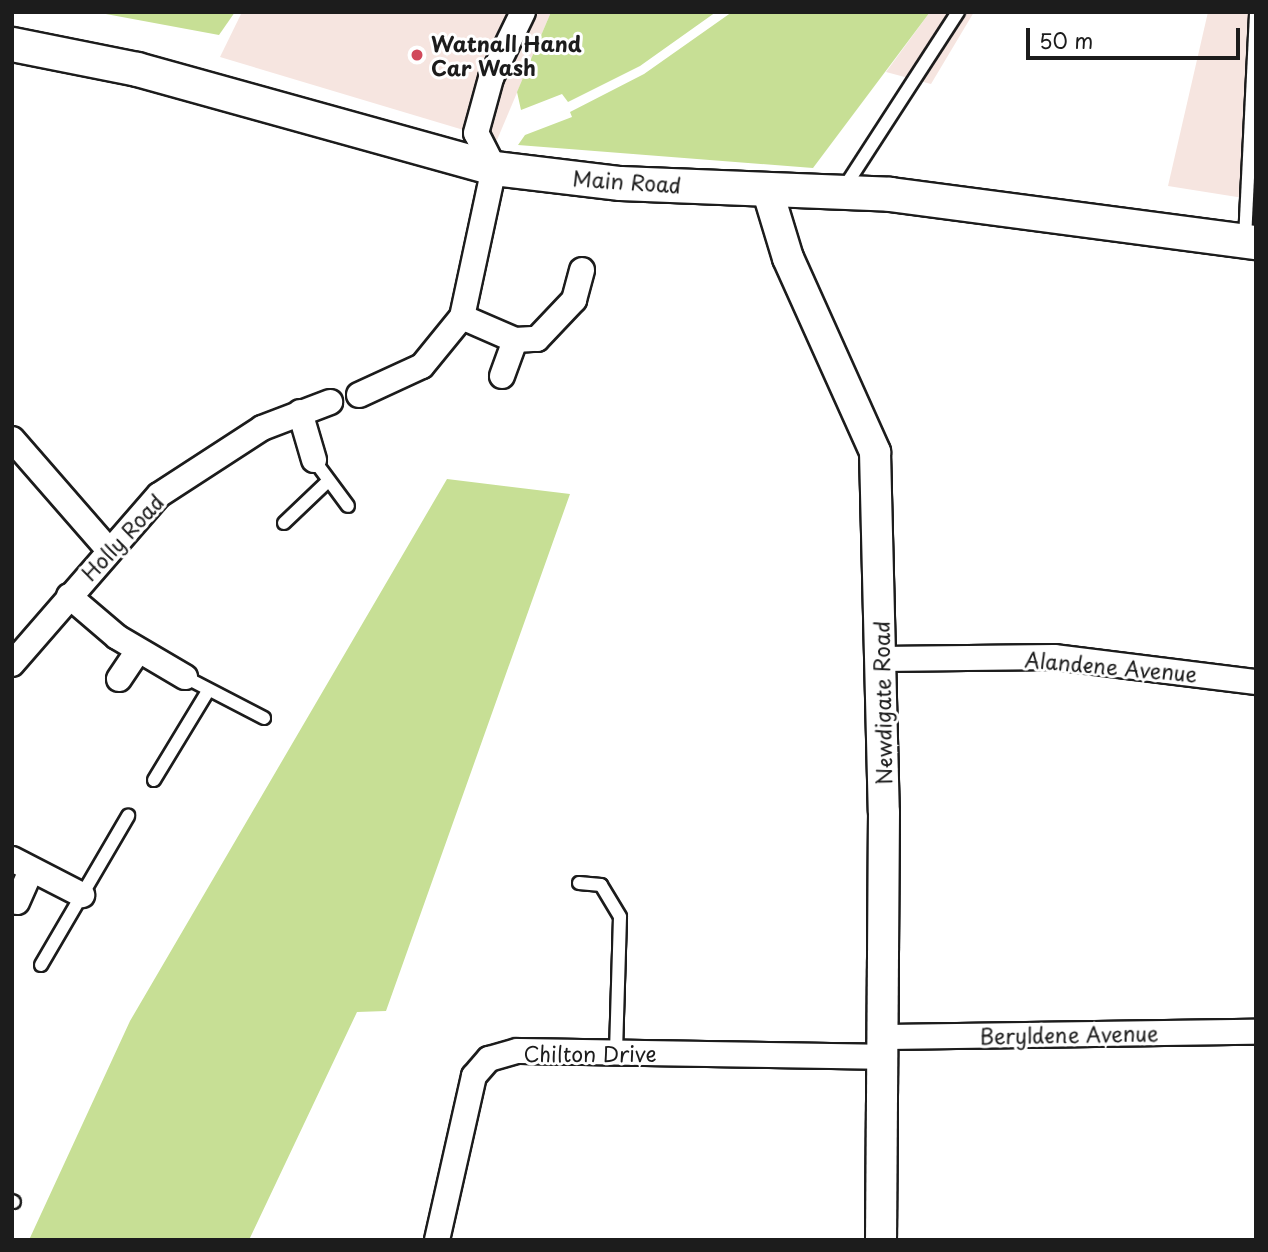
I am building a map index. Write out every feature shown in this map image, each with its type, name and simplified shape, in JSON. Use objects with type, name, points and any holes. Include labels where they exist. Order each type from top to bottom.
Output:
[{"type":"main road","name":"Main Road","points":[[12,44],[137,69],[494,169],[620,183],[841,191],[1114,219],[1250,241]]},
{"type":"street","points":[[359,395],[422,366],[463,317],[494,169],[476,133],[491,78],[523,12]]},
{"type":"street","name":"Newdigate Road","points":[[767,188],[788,258],[875,452],[881,659],[881,1240]]},
{"type":"street","points":[[463,317],[515,340],[537,339],[562,317],[582,286],[582,270]]},
{"type":"street","points":[[502,376],[515,340]]},
{"type":"street","name":"Holly Road","points":[[12,664],[108,550],[159,495],[262,428],[330,402]]},
{"type":"street","points":[[300,412],[314,460]]},
{"type":"street","points":[[12,439],[108,550]]},
{"type":"street","points":[[69,596],[138,651],[185,677]]},
{"type":"street","points":[[118,678],[138,651]]},
{"type":"street","name":"Alandene Avenue","points":[[881,659],[1054,657],[1256,682]]},
{"type":"street","points":[[17,902],[21,865],[82,895]]},
{"type":"street","name":"Beryldene Avenue","points":[[881,1047],[1256,1032]]},
{"type":"street","name":"Chilton Drive","points":[[437,1240],[474,1076],[489,1059],[517,1051],[881,1047]]},
{"type":"lane","points":[[841,191],[958,12]]},
{"type":"lane","points":[[1250,241],[1256,13]]},
{"type":"lane","points":[[314,460],[326,483],[348,506]]},
{"type":"lane","points":[[284,523],[326,483]]},
{"type":"lane","points":[[185,677],[264,718]]},
{"type":"lane","points":[[154,779],[208,691]]},
{"type":"lane","points":[[41,965],[128,816]]},
{"type":"lane","points":[[579,883],[601,885],[620,917],[616,1052]]},
{"type":"shaded area","points":[[242,12],[551,12],[497,140],[220,57]]},
{"type":"shaded area","points":[[930,12],[974,12],[931,84],[886,72]]},
{"type":"shaded area","points":[[1208,12],[1256,12],[1256,200],[1168,186]]},
{"type":"green space","points":[[95,12],[235,12],[219,35]]},
{"type":"green space","points":[[551,12],[716,12],[640,66],[568,102],[562,94],[521,110],[517,92]]},
{"type":"green space","points":[[732,12],[930,12],[813,168],[518,145],[525,135],[572,117],[570,112],[644,74]]},
{"type":"green space","points":[[447,479],[570,494],[386,1011],[357,1012],[249,1240],[29,1240],[130,1021]]},
{"type":"place","name":"Watnall Hand Car Wash","points":[[417,55]]}]
